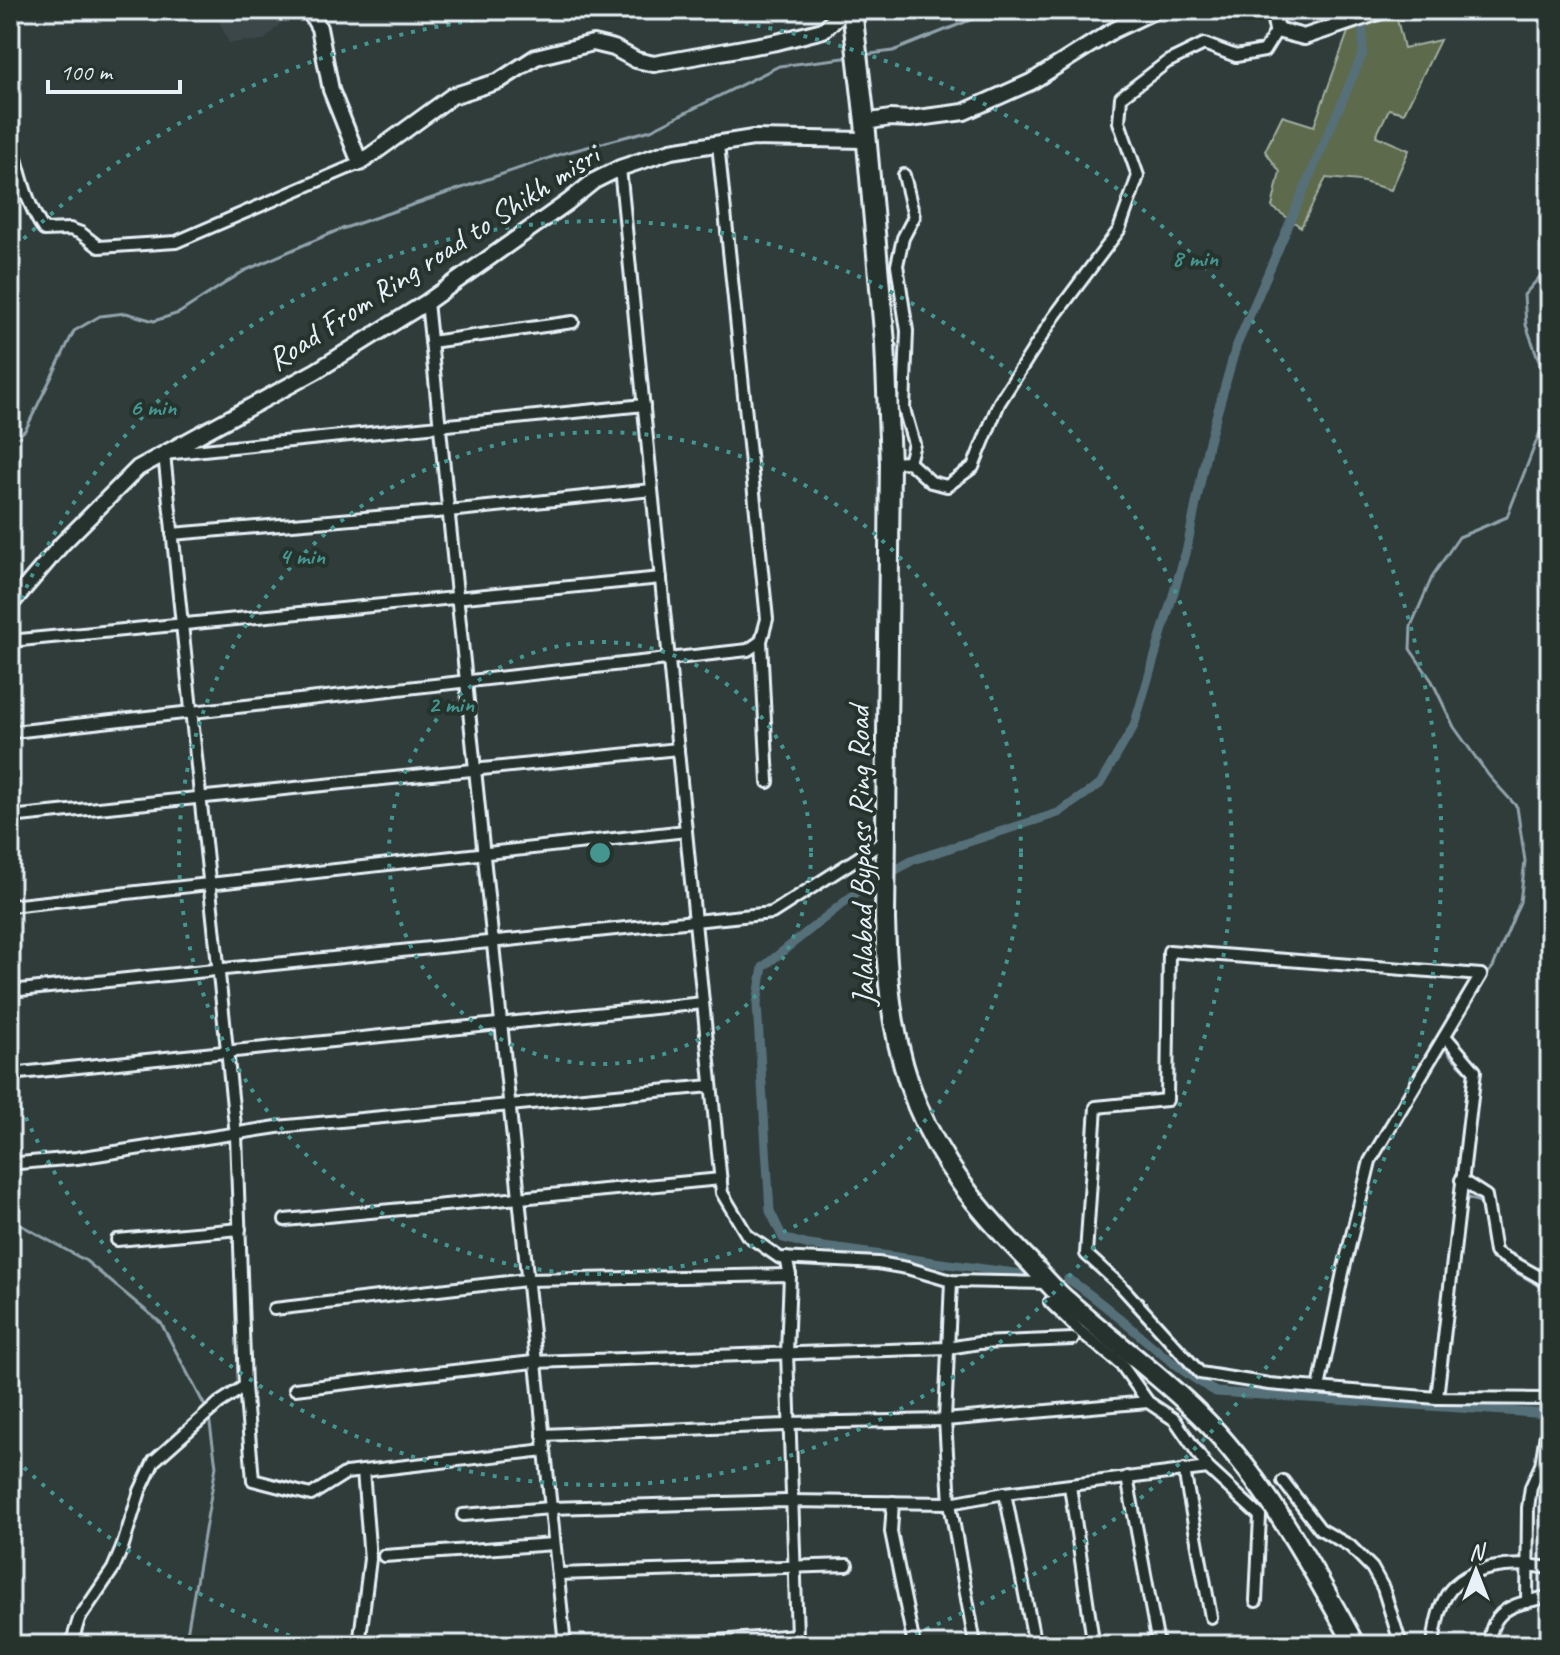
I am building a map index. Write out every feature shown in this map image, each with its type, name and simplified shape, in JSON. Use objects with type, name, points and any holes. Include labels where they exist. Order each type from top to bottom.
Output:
[{"type":"highway","name":"Jalalabad Bypass Ring Road","points":[[850,14],[862,94],[885,343],[900,462],[886,840],[887,977],[894,1029],[914,1100],[934,1145],[952,1174],[997,1230],[1057,1290],[1200,1415],[1265,1493],[1355,1645]]},
{"type":"street","points":[[309,10],[319,28],[331,90],[360,163]]},
{"type":"street","name":"Road From Ring road to Shikh misri","points":[[10,605],[62,544],[138,468],[316,371],[427,302],[594,181],[620,168],[671,151],[753,138],[866,131],[890,118],[910,119],[964,112],[1031,82],[1112,31],[1156,10]]},
{"type":"street","points":[[904,175],[914,217],[903,238],[897,265],[907,331],[904,409],[914,444],[900,462],[931,482],[947,486],[973,467],[999,403],[1054,317],[1119,230],[1138,176],[1119,122],[1121,97],[1167,62],[1204,44],[1236,56],[1264,51],[1277,30],[1273,10]]},
{"type":"street","points":[[1277,30],[1304,37],[1384,10]]},
{"type":"street","points":[[10,116],[14,124],[11,142],[36,218],[44,230],[70,229],[81,233],[99,247],[176,242],[360,163],[452,96],[499,81],[536,57],[593,43],[654,64],[777,42],[823,30],[850,14]]},
{"type":"street","points":[[718,144],[767,619],[761,641],[768,782]]},
{"type":"street","points":[[620,168],[722,1193],[747,1235],[780,1258],[878,1263],[951,1281],[1057,1290],[1050,1302],[1121,1364],[1148,1402],[1175,1420],[1208,1468],[1260,1516],[1256,1601]]},
{"type":"street","points":[[427,302],[533,1362],[565,1645]]},
{"type":"street","points":[[431,342],[573,322]]},
{"type":"street","points":[[545,1450],[346,1473],[311,1495],[253,1480],[245,1386],[236,1135],[164,454],[644,405]]},
{"type":"street","points":[[172,534],[652,490]]},
{"type":"street","points":[[10,641],[661,578]]},
{"type":"street","points":[[13,732],[748,650],[761,641]]},
{"type":"street","points":[[10,817],[678,749]]},
{"type":"street","points":[[10,906],[686,831]]},
{"type":"street","points":[[10,991],[772,913],[886,840]]},
{"type":"street","points":[[1319,1388],[1370,1161],[1481,975],[1169,951],[1167,1100],[1096,1107],[1086,1254],[1121,1286],[1200,1373],[1269,1384],[1437,1398],[1550,1399]]},
{"type":"street","points":[[10,1074],[703,1003]]},
{"type":"street","points":[[1437,1398],[1475,1071],[1445,1036]]},
{"type":"street","points":[[19,1163],[77,1158],[277,1127],[711,1086]]},
{"type":"street","points":[[285,1220],[721,1179]]},
{"type":"street","points":[[1461,1180],[1486,1196],[1495,1252],[1550,1283]]},
{"type":"street","points":[[117,1240],[240,1229]]},
{"type":"street","points":[[661,1645],[795,1640],[787,1353],[790,1275],[786,1258]]},
{"type":"street","points":[[274,1309],[526,1280],[790,1275]]},
{"type":"street","points":[[951,1281],[945,1420],[950,1503],[975,1644]]},
{"type":"street","points":[[295,1389],[533,1362],[948,1348],[979,1343],[1073,1339]]},
{"type":"street","points":[[71,1645],[79,1619],[118,1558],[140,1491],[154,1461],[219,1403],[245,1386]]},
{"type":"street","points":[[543,1435],[789,1423],[945,1420],[1148,1402]]},
{"type":"street","points":[[1527,1602],[1531,1487],[1541,1465],[1550,1409]]},
{"type":"street","points":[[463,1515],[551,1508],[791,1501],[950,1503],[1005,1493],[1208,1468]]},
{"type":"street","points":[[1184,1470],[1211,1617]]},
{"type":"street","points":[[359,1645],[370,1559],[363,1471]]},
{"type":"street","points":[[1127,1477],[1157,1639]]},
{"type":"street","points":[[1283,1481],[1320,1529],[1350,1546],[1372,1568],[1383,1588],[1401,1645]]},
{"type":"street","points":[[1070,1486],[1092,1634]]},
{"type":"street","points":[[1005,1493],[1035,1645]]},
{"type":"street","points":[[893,1502],[891,1532],[914,1645]]},
{"type":"street","points":[[384,1556],[554,1544]]},
{"type":"street","points":[[1433,1645],[1444,1599],[1466,1578],[1487,1568],[1526,1563],[1550,1568]]},
{"type":"street","points":[[558,1574],[847,1565]]},
{"type":"street","points":[[1489,1645],[1502,1611],[1550,1596]]},
{"type":"shaded area","points":[[214,10],[293,10],[265,40],[229,43]]},
{"type":"green space","points":[[1396,15],[1404,48],[1440,40],[1404,113],[1389,109],[1376,136],[1409,150],[1391,190],[1360,181],[1326,178],[1301,227],[1272,207],[1280,172],[1265,151],[1282,116],[1314,126],[1348,32]]},
{"type":"waterway","points":[[863,55],[893,51],[995,10]]},
{"type":"waterway","points":[[1305,10],[1317,10]]},
{"type":"waterway","points":[[894,871],[913,860],[1058,813],[1100,784],[1134,726],[1187,548],[1208,445],[1236,347],[1363,53],[1363,28]]},
{"type":"waterway","points":[[10,445],[26,429],[74,331],[100,316],[126,313],[154,321],[179,313],[244,271],[336,231],[561,154],[651,130],[779,66],[852,57]]},
{"type":"waterway","points":[[1485,977],[1493,967],[1520,902],[1525,861],[1517,807],[1489,776],[1454,727],[1432,681],[1410,649],[1411,626],[1433,575],[1459,537],[1507,517],[1542,427],[1542,369],[1526,325],[1524,295],[1550,265]]},
{"type":"waterway","points":[[877,881],[857,892],[763,967],[757,1004],[770,1211],[783,1238],[809,1245],[1022,1274]]},
{"type":"waterway","points":[[1443,1044],[1469,1074],[1468,1086]]},
{"type":"waterway","points":[[1465,1197],[1480,1202],[1489,1246]]},
{"type":"waterway","points":[[10,1219],[86,1261],[161,1323],[207,1410]]},
{"type":"waterway","points":[[1491,1253],[1491,1258],[1550,1292]]},
{"type":"waterway","points":[[1068,1279],[1196,1380],[1216,1392],[1550,1414]]},
{"type":"waterway","points":[[181,1645],[187,1634],[216,1466],[209,1417]]}]
